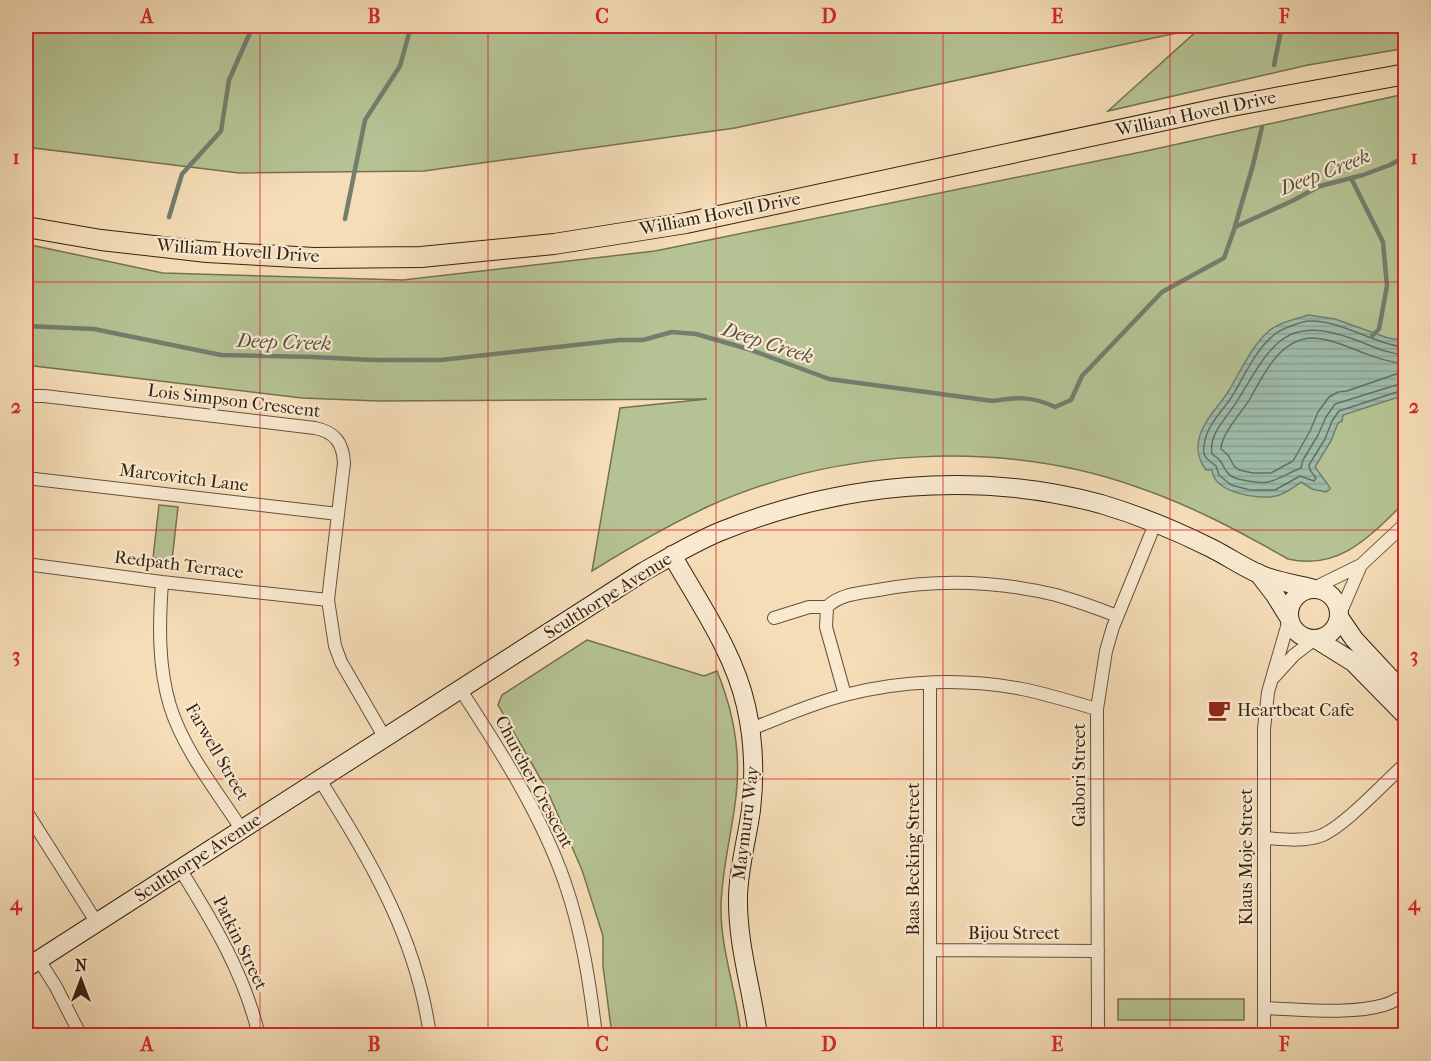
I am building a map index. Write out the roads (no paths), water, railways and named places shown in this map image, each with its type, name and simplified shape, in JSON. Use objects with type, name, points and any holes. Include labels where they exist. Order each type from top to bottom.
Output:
[{"type":"main road","name":"William Hovell Drive","points":[[26,227],[101,240],[207,252],[314,258],[421,257],[554,244],[686,223],[1226,107],[1406,74]]},
{"type":"street","name":"Lois Simpson Crescent","points":[[26,399],[32,396],[44,396],[327,430],[334,435],[344,452],[328,600],[335,646],[341,662],[385,738]]},
{"type":"street","name":"Marcovitch Lane","points":[[26,478],[338,514]]},
{"type":"street","name":"Sculthorpe Avenue","points":[[32,964],[672,555],[718,532],[779,511],[847,494],[915,486],[972,486],[1042,492],[1102,504],[1208,546],[1258,573],[1313,588]]},
{"type":"street","points":[[1406,523],[1361,565],[1294,597],[1290,603],[1288,618],[1291,626],[1301,636],[1316,639],[1353,662],[1406,716]]},
{"type":"street","name":"Gabori Street","points":[[1098,1035],[1097,709],[1106,651],[1117,616],[1155,524]]},
{"type":"street","name":"Maymuru Way","points":[[672,555],[722,643],[740,684],[751,729],[754,764],[753,789],[739,870],[738,916],[740,943],[758,1035]]},
{"type":"street","name":"Redpath Terrace","points":[[26,564],[328,600]]},
{"type":"street","points":[[1271,680],[1294,655],[1316,639],[1329,634],[1337,624],[1361,565]]},
{"type":"street","name":"Sculthorpe Avenue","points":[[1258,573],[1275,595],[1288,618]]},
{"type":"street","name":"Farwell Street","points":[[162,582],[162,672],[171,709],[195,757],[242,830]]},
{"type":"street","points":[[774,618],[809,607],[827,607],[841,597],[936,583],[961,583],[1035,591],[1117,616]]},
{"type":"street","points":[[1313,588],[1322,590],[1335,600],[1339,617],[1354,639],[1406,695]]},
{"type":"street","points":[[827,607],[826,627],[845,695]]},
{"type":"street","name":"Klaus Moje Street","points":[[1264,1035],[1264,729],[1268,692],[1288,618]]},
{"type":"street","points":[[751,729],[845,695],[886,687],[930,683],[1003,686],[1097,709]]},
{"type":"street","name":"Baas Becking Street","points":[[930,683],[930,1035]]},
{"type":"street","name":"Churcher Crescent","points":[[460,689],[515,778],[543,830],[564,883],[580,937],[591,991],[596,1035]]},
{"type":"street","points":[[1264,838],[1319,837],[1336,828],[1406,763]]},
{"type":"street","points":[[320,780],[381,880],[413,957],[430,1035]]},
{"type":"street","points":[[26,811],[97,923]]},
{"type":"street","name":"Patkin Street","points":[[180,869],[231,957],[249,1000],[259,1035]]},
{"type":"street","name":"Bijou Street","points":[[931,950],[1098,951]]},
{"type":"street","points":[[32,964],[56,987],[81,1035]]},
{"type":"street","points":[[1264,1008],[1362,1008],[1386,1004],[1406,995]]},
{"type":"water","points":[[1308,315],[1335,319],[1388,338],[1405,341],[1405,395],[1343,415],[1342,421],[1338,423],[1331,441],[1315,467],[1329,486],[1330,489],[1326,492],[1312,489],[1301,482],[1283,494],[1268,497],[1248,496],[1228,489],[1220,484],[1212,470],[1206,470],[1200,459],[1198,443],[1201,432],[1266,333],[1281,324]]},
{"type":"waterway","points":[[169,217],[182,174],[221,131],[229,80],[253,26]]},
{"type":"waterway","points":[[345,219],[365,120],[400,66],[411,26]]},
{"type":"waterway","points":[[1274,65],[1282,26]]},
{"type":"waterway","points":[[1235,226],[1262,127]]},
{"type":"waterway","name":"Deep Creek","points":[[26,326],[94,329],[221,355],[373,360],[441,360],[620,340],[643,340],[672,332],[696,334],[748,349],[829,379],[993,401],[1032,399],[1055,407],[1071,400],[1082,376],[1162,292],[1224,258],[1235,227],[1320,186],[1363,175],[1406,156]]},
{"type":"waterway","points":[[1351,178],[1383,242],[1387,286],[1379,329],[1372,336]]},
{"type":"place","name":"Heartbeat Cafe","points":[[1219,710]]}]
